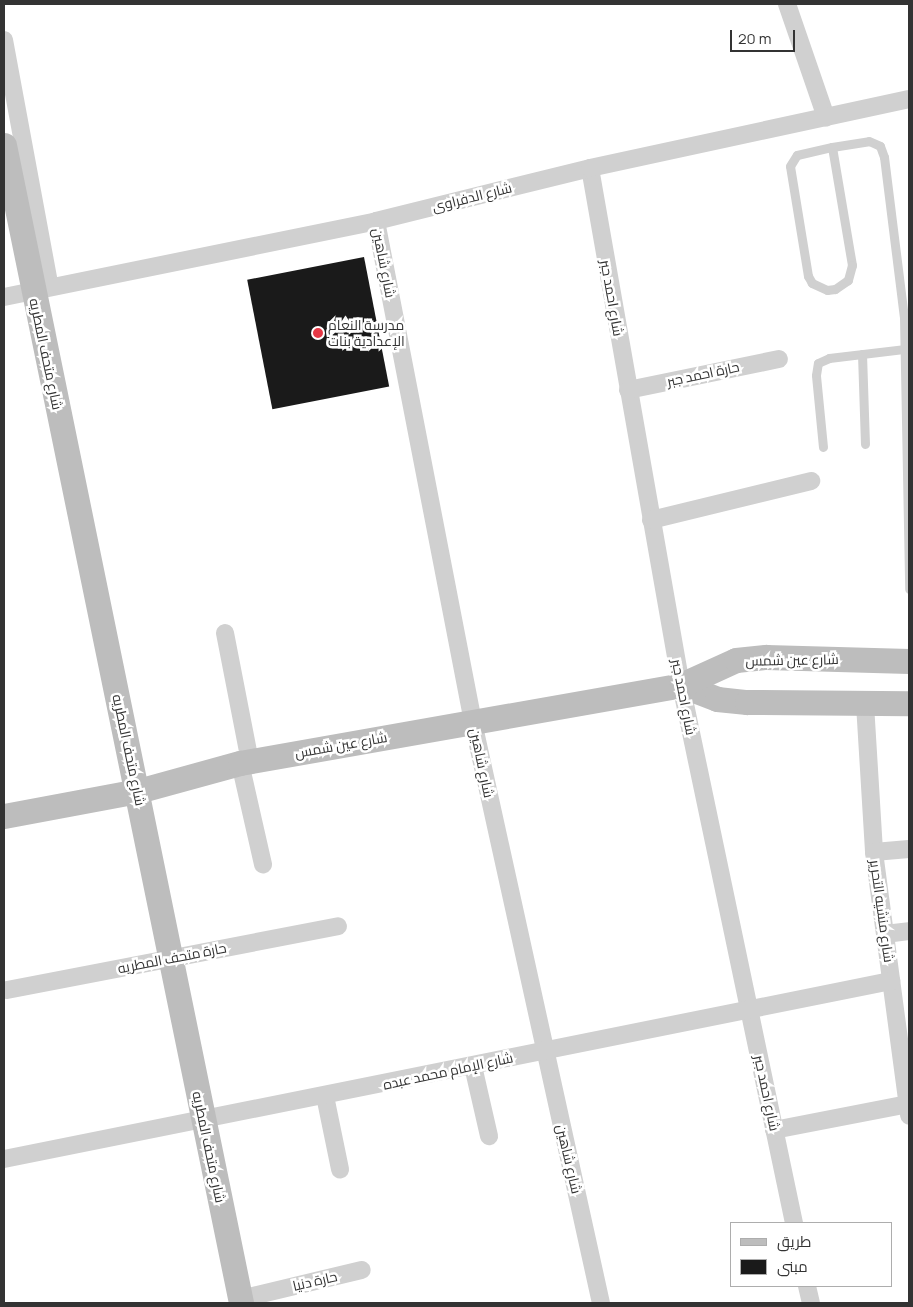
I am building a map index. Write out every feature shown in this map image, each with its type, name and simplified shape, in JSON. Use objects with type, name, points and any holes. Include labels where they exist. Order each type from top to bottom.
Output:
[{"type":"street","points":[[787,4],[826,116]]},
{"type":"street","name":"شارع متحف المطريه","points":[[4,40],[42,289],[170,959],[240,1301]]},
{"type":"street","name":"شارع الدفراوى","points":[[4,297],[376,221],[590,168],[909,99]]},
{"type":"street","name":"شارع متحف المطريه","points":[[4,145],[14,198],[42,289]]},
{"type":"street","name":"شارع احمد جبر","points":[[590,168],[680,686],[750,1008],[794,1222]]},
{"type":"street","name":"شارع شاهين","points":[[376,221],[473,722],[601,1303]]},
{"type":"street","name":"حارة احمد جبر","points":[[628,390],[779,359]]},
{"type":"street","points":[[651,520],[811,481]]},
{"type":"street","points":[[225,633],[263,864]]},
{"type":"street","name":"شارع عين شمس","points":[[4,816],[138,790],[245,763],[680,686],[736,660],[766,657],[909,661]]},
{"type":"street","name":"شارع عين شمس","points":[[680,686],[717,699],[747,702],[909,703]]},
{"type":"street","name":"شارع منشيه التحرير","points":[[865,704],[874,852],[891,981],[904,1032],[908,1110]]},
{"type":"street","points":[[874,852],[909,850]]},
{"type":"street","name":"حارة متحف المطريه","points":[[7,990],[338,926]]},
{"type":"street","points":[[885,934],[909,931]]},
{"type":"street","name":"شارع الإمام محمد عبده","points":[[4,1159],[203,1121],[750,1008],[891,981]]},
{"type":"street","points":[[473,1066],[489,1136]]},
{"type":"street","points":[[325,1096],[340,1169]]},
{"type":"street","points":[[774,1130],[908,1110]]},
{"type":"street","name":"حارة دنيا","points":[[240,1301],[362,1270]]},
{"type":"street","points":[[807,1287],[811,1303]]},
{"type":"lane","points":[[832,147],[852,265],[848,280],[835,289],[827,290],[819,288],[808,276],[790,166],[798,155],[832,147],[869,141],[883,151],[904,317],[909,589]]},
{"type":"lane","points":[[823,447],[816,369],[823,359],[905,349]]},
{"type":"lane","points":[[862,354],[865,444]]},
{"type":"building","name":"مدرسة النعام الإعدادية بنات","points":[[364,257],[389,387],[272,409],[247,280]]},
{"type":"place","name":"مدرسة النعام الإعدادية بنات","points":[[318,333]]}]
